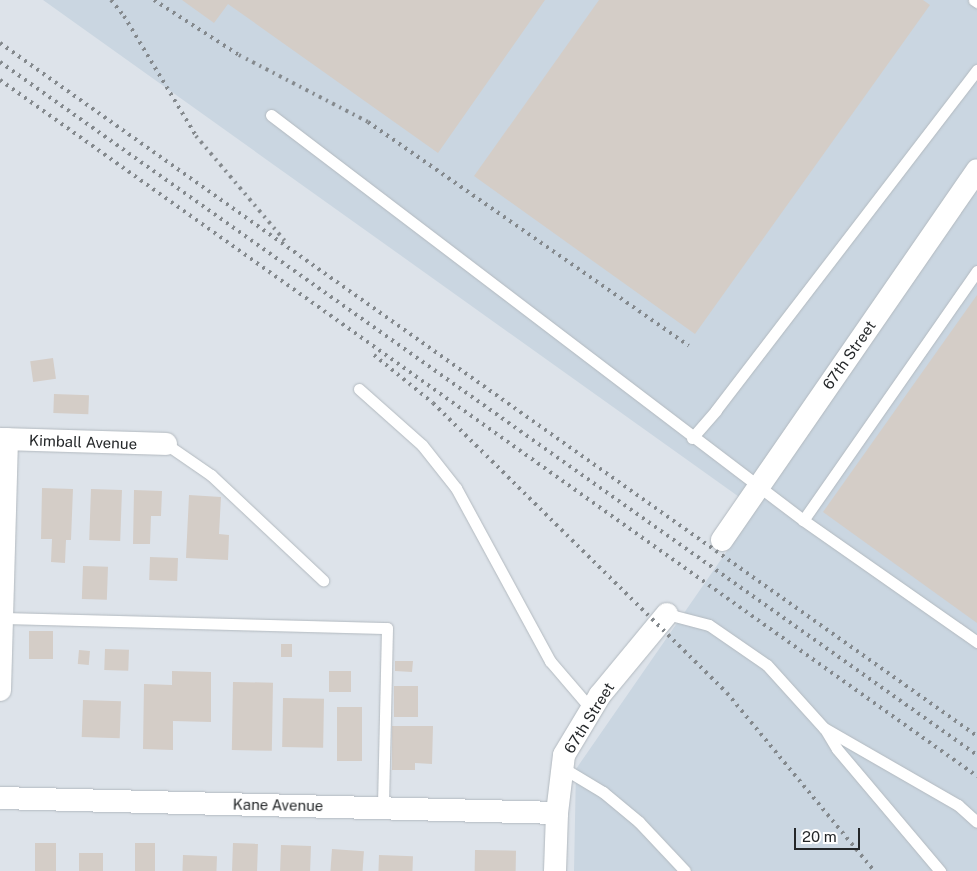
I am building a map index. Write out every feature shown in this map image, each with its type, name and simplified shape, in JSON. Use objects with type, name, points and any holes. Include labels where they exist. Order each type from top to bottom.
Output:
[{"type":"street","name":"67th Street","points":[[722,540],[977,170]]},
{"type":"street","name":"Kimball Avenue","points":[[3,439],[166,444]]},
{"type":"street","points":[[0,690],[3,439]]},
{"type":"street","name":"67th Street","points":[[555,871],[557,812],[564,755],[592,710],[667,614]]},
{"type":"street","name":"Kane Avenue","points":[[0,798],[557,812]]},
{"type":"lane","points":[[692,438],[722,403],[977,70]]},
{"type":"lane","points":[[271,115],[757,488],[977,642]]},
{"type":"lane","points":[[803,520],[977,271]]},
{"type":"lane","points":[[359,389],[422,445],[456,488],[550,661],[592,710]]},
{"type":"lane","points":[[166,444],[218,480],[323,580]]},
{"type":"lane","points":[[667,614],[709,625],[767,665],[824,728],[837,749],[940,871]]},
{"type":"lane","points":[[1,618],[388,628],[383,808]]},
{"type":"lane","points":[[824,728],[958,805],[977,822]]},
{"type":"lane","points":[[563,768],[603,792],[639,822],[685,871]]},
{"type":"shaded area","points":[[43,0],[977,0],[977,871],[574,871],[576,769],[756,509]]},
{"type":"building","points":[[182,0],[545,0],[438,153],[228,4],[214,23]]},
{"type":"building","points":[[599,0],[923,0],[930,5],[695,334],[474,176]]},
{"type":"building","points":[[977,295],[977,623],[823,512]]},
{"type":"building","points":[[53,358],[56,379],[33,382],[30,361]]},
{"type":"building","points":[[54,394],[89,395],[88,414],[53,413]]},
{"type":"building","points":[[42,488],[73,489],[71,540],[66,540],[65,563],[51,562],[52,539],[41,539]]},
{"type":"building","points":[[91,489],[122,490],[120,541],[89,540]]},
{"type":"building","points":[[134,490],[162,491],[161,516],[151,516],[150,544],[133,544]]},
{"type":"building","points":[[189,495],[221,497],[219,534],[229,535],[228,560],[186,558]]},
{"type":"building","points":[[150,557],[178,558],[177,581],[149,580]]},
{"type":"building","points":[[83,566],[108,567],[107,600],[82,599]]},
{"type":"building","points":[[29,631],[53,631],[53,659],[29,659]]},
{"type":"building","points":[[281,644],[292,644],[292,657],[281,657]]},
{"type":"building","points":[[105,649],[129,650],[128,671],[104,670]]},
{"type":"building","points":[[79,650],[90,651],[89,665],[78,664]]},
{"type":"building","points":[[395,661],[413,661],[412,672],[395,671]]},
{"type":"building","points":[[172,671],[211,672],[211,722],[173,721],[173,750],[143,749],[144,684],[172,685]]},
{"type":"building","points":[[329,671],[351,671],[351,692],[329,692]]},
{"type":"building","points":[[233,682],[273,683],[272,751],[232,750]]},
{"type":"building","points":[[394,686],[418,686],[418,717],[394,717]]},
{"type":"building","points":[[283,698],[324,699],[323,748],[282,747]]},
{"type":"building","points":[[83,700],[121,701],[120,738],[82,737]]},
{"type":"building","points":[[337,707],[362,707],[362,761],[337,761]]},
{"type":"building","points":[[392,726],[433,726],[432,764],[415,763],[415,770],[392,770]]},
{"type":"building","points":[[35,843],[56,843],[56,871],[35,871]]},
{"type":"building","points":[[135,843],[155,843],[155,871],[135,871]]},
{"type":"building","points":[[233,843],[258,844],[257,871],[232,871]]},
{"type":"building","points":[[281,845],[311,846],[310,871],[280,871]]},
{"type":"building","points":[[332,849],[364,851],[363,871],[330,871]]},
{"type":"building","points":[[475,850],[516,851],[516,871],[475,871]]},
{"type":"building","points":[[79,853],[103,853],[103,871],[79,871]]},
{"type":"building","points":[[183,855],[217,856],[216,871],[182,871]]},
{"type":"building","points":[[379,855],[413,856],[412,871],[378,871]]},
{"type":"railway","points":[[111,0],[124,16],[196,136],[285,241]]},
{"type":"railway","points":[[154,0],[239,55],[368,122],[689,346]]},
{"type":"railway","points":[[0,43],[977,736]]},
{"type":"railway","points":[[0,62],[977,755]]},
{"type":"railway","points":[[0,80],[977,776]]},
{"type":"railway","points":[[374,355],[433,403],[727,693],[874,871]]}]
